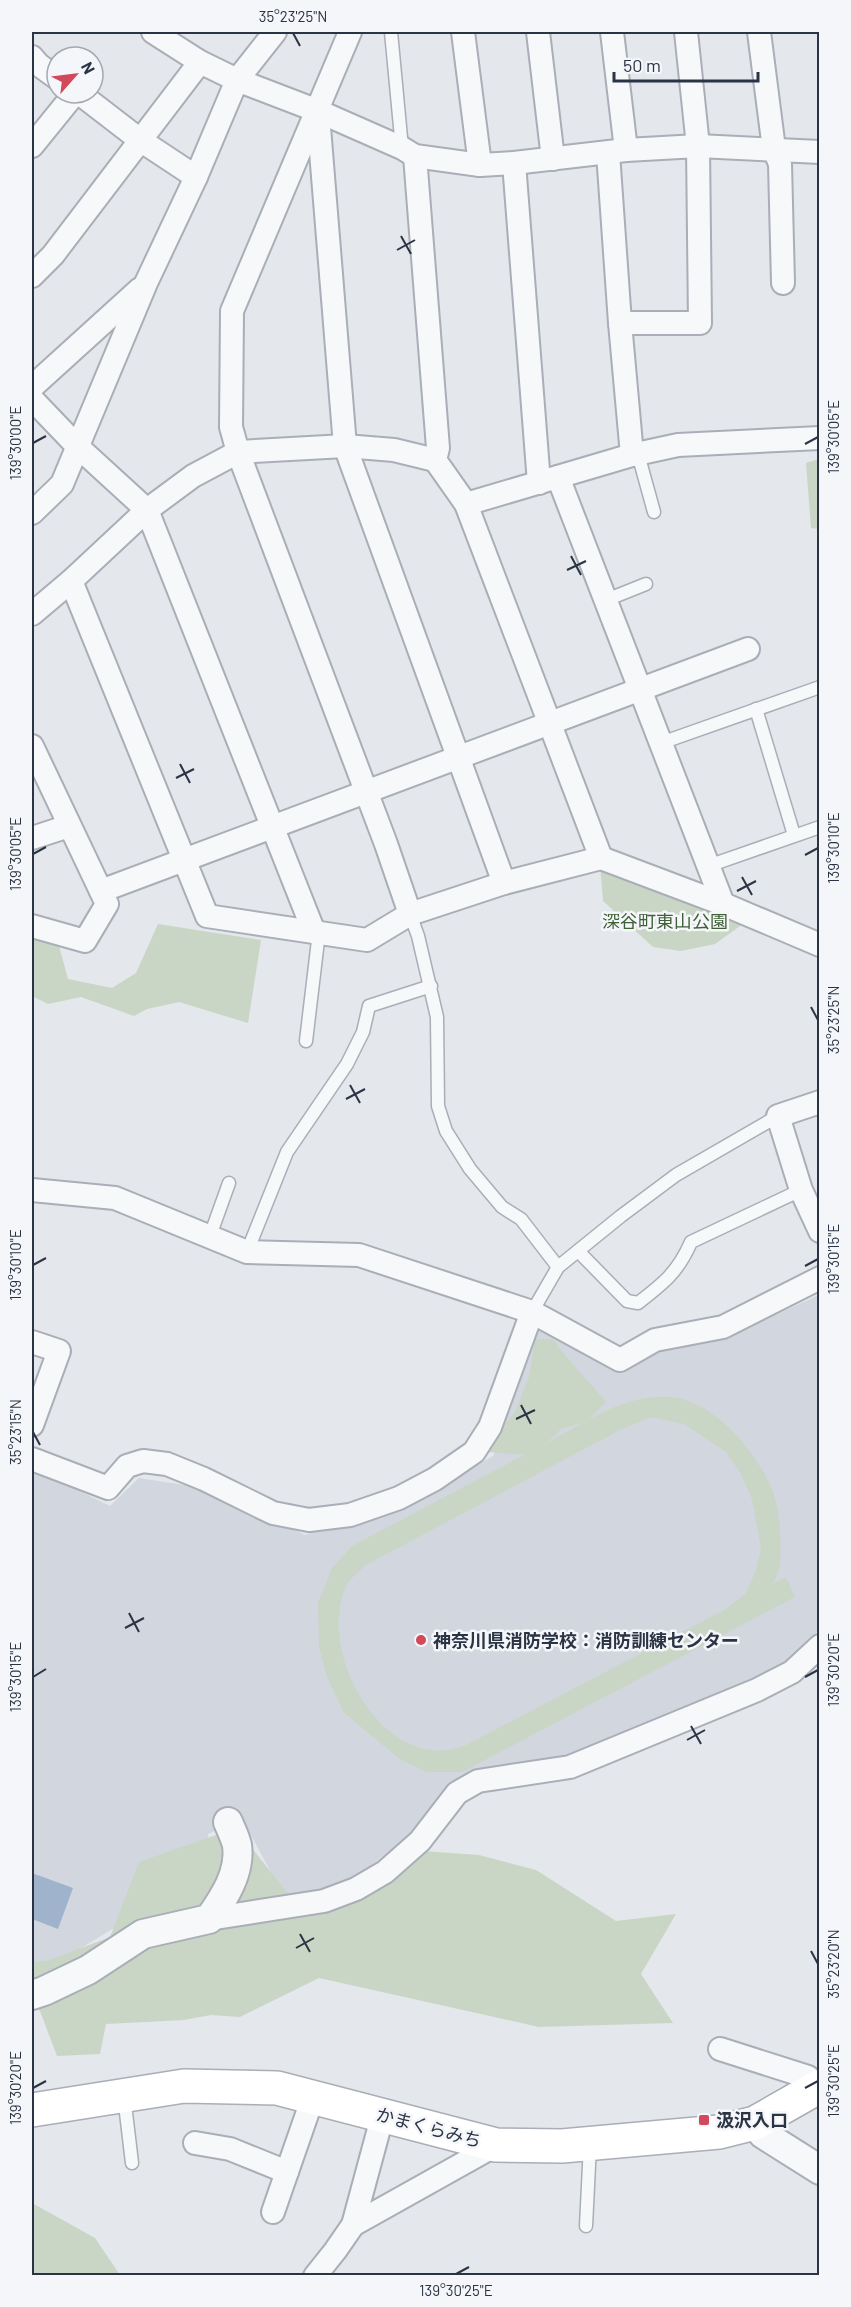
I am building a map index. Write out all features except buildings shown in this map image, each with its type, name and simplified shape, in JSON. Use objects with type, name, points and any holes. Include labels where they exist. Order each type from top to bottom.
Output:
[{"type":"main road","name":"かまくらみち","points":[[32,2110],[184,2086],[277,2088],[496,2145],[562,2146],[719,2132],[755,2123],[817,2088]]},
{"type":"street","points":[[32,513],[62,484],[146,284],[196,177],[237,80],[275,32]]},
{"type":"street","points":[[350,32],[232,311],[231,427],[238,452],[410,914]]},
{"type":"street","points":[[463,32],[480,165]]},
{"type":"street","points":[[538,32],[553,159]]},
{"type":"street","points":[[612,32],[620,323],[635,454]]},
{"type":"street","points":[[620,323],[700,323],[698,146],[686,32]]},
{"type":"street","points":[[759,32],[774,149],[780,164],[783,282]]},
{"type":"street","points":[[160,33],[200,62],[237,80],[318,111],[409,152],[480,165],[514,164],[617,152],[698,146],[819,152]]},
{"type":"street","points":[[32,57],[45,69]]},
{"type":"street","points":[[32,276],[53,255],[200,62]]},
{"type":"street","points":[[32,146],[67,105]]},
{"type":"street","points":[[93,105],[196,177]]},
{"type":"street","points":[[318,111],[345,446],[504,883]]},
{"type":"street","points":[[409,152],[438,448],[435,460]]},
{"type":"street","points":[[514,164],[549,480],[606,600],[723,904]]},
{"type":"street","points":[[32,387],[146,284]]},
{"type":"street","points":[[32,399],[77,446],[147,510],[317,932]]},
{"type":"street","points":[[466,504],[635,454],[678,445],[819,438]]},
{"type":"street","points":[[32,614],[147,510],[193,476],[238,452],[345,446],[394,450],[435,460],[466,504],[601,858]]},
{"type":"street","points":[[70,581],[207,916],[367,940],[410,914],[504,883],[601,858],[723,904],[819,945]]},
{"type":"street","points":[[101,891],[748,649]]},
{"type":"street","points":[[32,746],[106,904],[85,940],[32,926]]},
{"type":"street","points":[[32,838],[69,826]]},
{"type":"street","points":[[819,1102],[778,1116],[801,1190],[819,1231]]},
{"type":"street","points":[[32,1190],[115,1198],[247,1252],[359,1255],[532,1312],[620,1360],[655,1340],[723,1327],[819,1278]]},
{"type":"street","points":[[32,1459],[108,1488],[127,1466],[143,1461],[167,1464],[204,1479],[273,1513],[309,1520],[350,1515],[399,1498],[435,1479],[474,1452],[490,1427],[532,1312]]},
{"type":"street","points":[[32,1341],[59,1351],[32,1425]]},
{"type":"street","points":[[32,1995],[88,1970],[143,1934],[209,1919],[324,1901],[356,1889],[386,1872],[420,1841],[458,1793],[478,1781],[570,1767],[757,1690],[792,1672],[819,1646]]},
{"type":"street","points":[[209,1919],[228,1892],[234,1869],[237,1845],[228,1822]]},
{"type":"street","points":[[720,2049],[808,2077],[817,2088]]},
{"type":"street","points":[[273,2212],[314,2097]]},
{"type":"street","points":[[315,2276],[353,2225],[384,2114]]},
{"type":"street","points":[[755,2123],[764,2134],[819,2170]]},
{"type":"street","points":[[195,2143],[230,2149],[287,2172]]},
{"type":"street","points":[[353,2225],[496,2145]]},
{"type":"lane","points":[[391,32],[409,152]]},
{"type":"lane","points":[[635,454],[654,512]]},
{"type":"lane","points":[[606,600],[646,584]]},
{"type":"lane","points":[[661,743],[819,687]]},
{"type":"lane","points":[[756,709],[794,835]]},
{"type":"lane","points":[[708,866],[819,827]]},
{"type":"lane","points":[[410,914],[431,986],[437,1017],[438,1106],[447,1131],[470,1169],[502,1207],[521,1219],[558,1267]]},
{"type":"lane","points":[[306,1041],[317,932]]},
{"type":"lane","points":[[247,1252],[287,1152],[347,1064],[363,1032],[369,1005],[431,986]]},
{"type":"lane","points":[[532,1312],[558,1267],[621,1216],[676,1174],[778,1116]]},
{"type":"lane","points":[[210,1236],[229,1183]]},
{"type":"lane","points":[[578,1251],[627,1301],[638,1303],[676,1269],[682,1262],[691,1242],[801,1190]]},
{"type":"lane","points":[[124,2095],[132,2163]]},
{"type":"lane","points":[[586,2226],[590,2144]]},
{"type":"shaded area","name":"神奈川県消防学校：消防訓練センター","points":[[819,1295],[820,1627],[802,1653],[780,1668],[625,1735],[551,1763],[447,1789],[409,1836],[355,1878],[303,1896],[284,1897],[242,1818],[208,1834],[212,1869],[43,1971],[32,1972],[32,1475],[35,1469],[110,1506],[139,1478],[204,1488],[305,1535],[464,1473],[493,1456],[516,1391],[533,1328],[620,1370],[654,1352],[725,1338]]},
{"type":"green space","points":[[820,459],[819,529],[811,528],[806,463]]},
{"type":"green space","name":"深谷町東山公園","points":[[600,865],[747,921],[715,944],[681,951],[653,947],[603,901]]},
{"type":"green space","points":[[158,924],[261,940],[248,1023],[179,1002],[147,1009],[134,1016],[81,997],[48,1004],[32,996],[32,938],[59,946],[68,979],[112,988],[136,973]]},
{"type":"green space","points":[[535,1339],[553,1339],[606,1402],[588,1420],[637,1400],[670,1397],[686,1400],[702,1407],[732,1430],[756,1459],[772,1489],[781,1545],[779,1567],[773,1584],[786,1577],[795,1597],[462,1772],[427,1772],[401,1760],[344,1713],[327,1677],[319,1647],[318,1603],[332,1568],[352,1546],[524,1455],[488,1452],[498,1432],[515,1412],[529,1377]],"holes":[[[650,1417],[684,1424],[726,1452],[741,1474],[752,1499],[761,1548],[756,1570],[746,1593],[726,1609],[466,1745],[449,1750],[431,1750],[408,1743],[387,1729],[368,1709],[354,1685],[344,1659],[339,1632],[340,1606],[348,1583],[364,1566],[618,1431]],[[585,1422],[562,1435],[547,1443],[561,1429]]]},
{"type":"green space","points":[[236,1828],[305,1915],[394,1849],[479,1855],[536,1870],[616,1921],[676,1914],[641,1974],[673,2023],[539,2027],[319,1978],[240,2017],[211,2015],[184,2020],[106,2024],[100,2054],[57,2056],[40,2011],[32,2003],[32,1962],[47,1961],[110,1937],[139,1862]]},
{"type":"green space","points":[[32,2203],[95,2238],[120,2275],[32,2275]]},
{"type":"water","points":[[32,1873],[73,1888],[58,1929],[32,1919]]},
{"type":"place","name":"神奈川県消防学校：消防訓練センター","points":[[421,1640]]},
{"type":"place","name":"汲沢入口","points":[[704,2120]]}]
